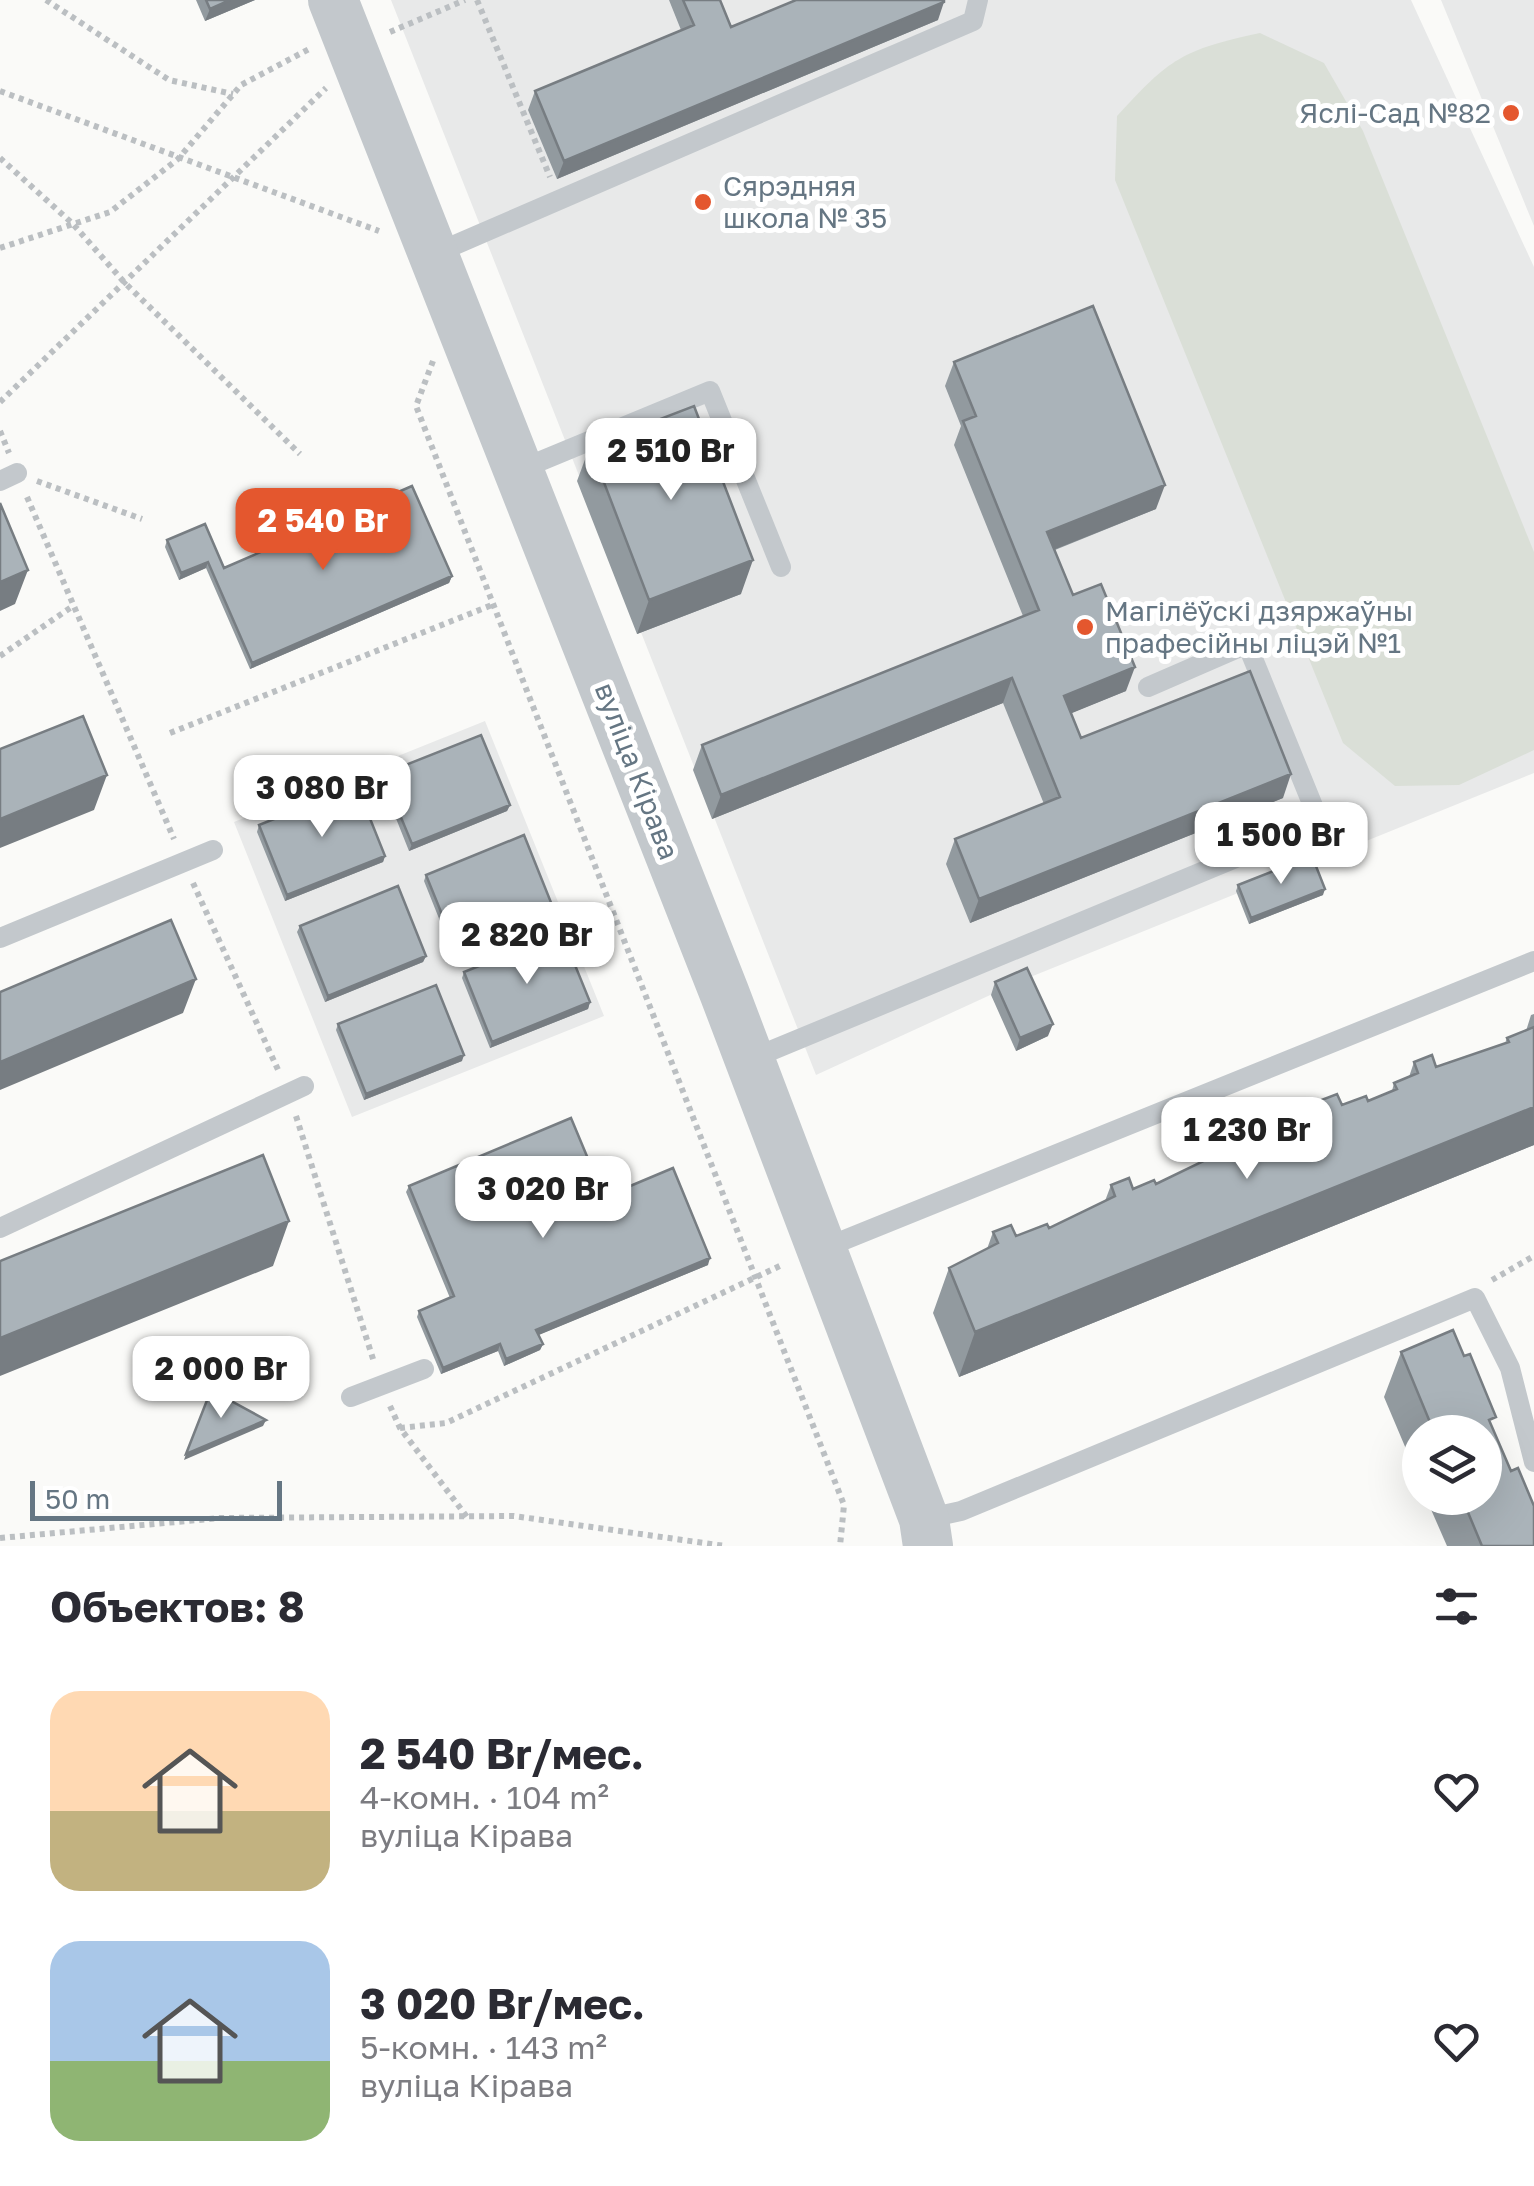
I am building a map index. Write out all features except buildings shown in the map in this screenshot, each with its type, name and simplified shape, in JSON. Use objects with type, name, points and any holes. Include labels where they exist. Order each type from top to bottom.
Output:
[{"type":"street","name":"вуліца Кірава","points":[[326,22],[432,255],[749,1059],[926,1533]]},
{"type":"lane","points":[[432,255],[973,21],[978,0]]},
{"type":"lane","points":[[517,471],[710,391],[781,567]]},
{"type":"lane","points":[[749,1059],[1320,823],[1247,644],[1148,687]]},
{"type":"lane","points":[[0,938],[213,850]]},
{"type":"lane","points":[[822,1249],[1534,961]]},
{"type":"lane","points":[[0,1228],[296,1089]]},
{"type":"lane","points":[[926,1533],[961,1511],[1475,1298],[1510,1368],[1534,1462]]},
{"type":"lane","points":[[351,1397],[424,1369]]},
{"type":"path","points":[[46,0],[169,80],[234,94]]},
{"type":"path","points":[[389,33],[465,0]]},
{"type":"path","points":[[477,0],[560,201]]},
{"type":"path","points":[[0,248],[110,212],[178,159],[241,84],[326,22]]},
{"type":"path","points":[[0,402],[334,80]]},
{"type":"path","points":[[0,91],[394,236],[432,255]]},
{"type":"path","points":[[0,158],[74,224],[124,282],[300,454]]},
{"type":"path","points":[[437,349],[416,406],[844,1505],[840,1546]]},
{"type":"path","points":[[0,431],[8,477],[74,606],[184,863],[296,1089],[382,1386],[400,1428],[466,1517]]},
{"type":"path","points":[[8,477],[142,519]]},
{"type":"path","points":[[170,733],[492,605]]},
{"type":"path","points":[[0,656],[74,606]]},
{"type":"path","points":[[400,1428],[446,1423],[754,1276],[822,1249]]},
{"type":"path","points":[[1475,1298],[1498,1273],[1534,1256]]},
{"type":"path","points":[[0,1538],[220,1518],[514,1516],[725,1546]]},
{"type":"shaded area","name":"Магілёўскі дзяржаўны прафесійны ліцэй №1","points":[[391,0],[1411,0],[1534,267],[1534,773],[1023,980],[816,1075]]},
{"type":"shaded area","name":"Яслі-Сад №82","points":[[1441,0],[1534,0],[1534,226]]},
{"type":"shaded area","points":[[1260,33],[1324,63],[1363,131],[1534,552],[1534,750],[1459,785],[1395,786],[1343,743],[1115,180],[1117,116],[1135,96],[1165,69],[1194,51]]},
{"type":"shaded area","points":[[485,721],[604,1016],[352,1117],[234,822]]},
{"type":"place","name":"Яслі-Сад №82","points":[[1511,113]]},
{"type":"place","name":"Сярэдняя школа № 35","points":[[703,202]]},
{"type":"place","name":"Магілёўскі дзяржаўны прафесійны ліцэй №1","points":[[1085,627]]}]
